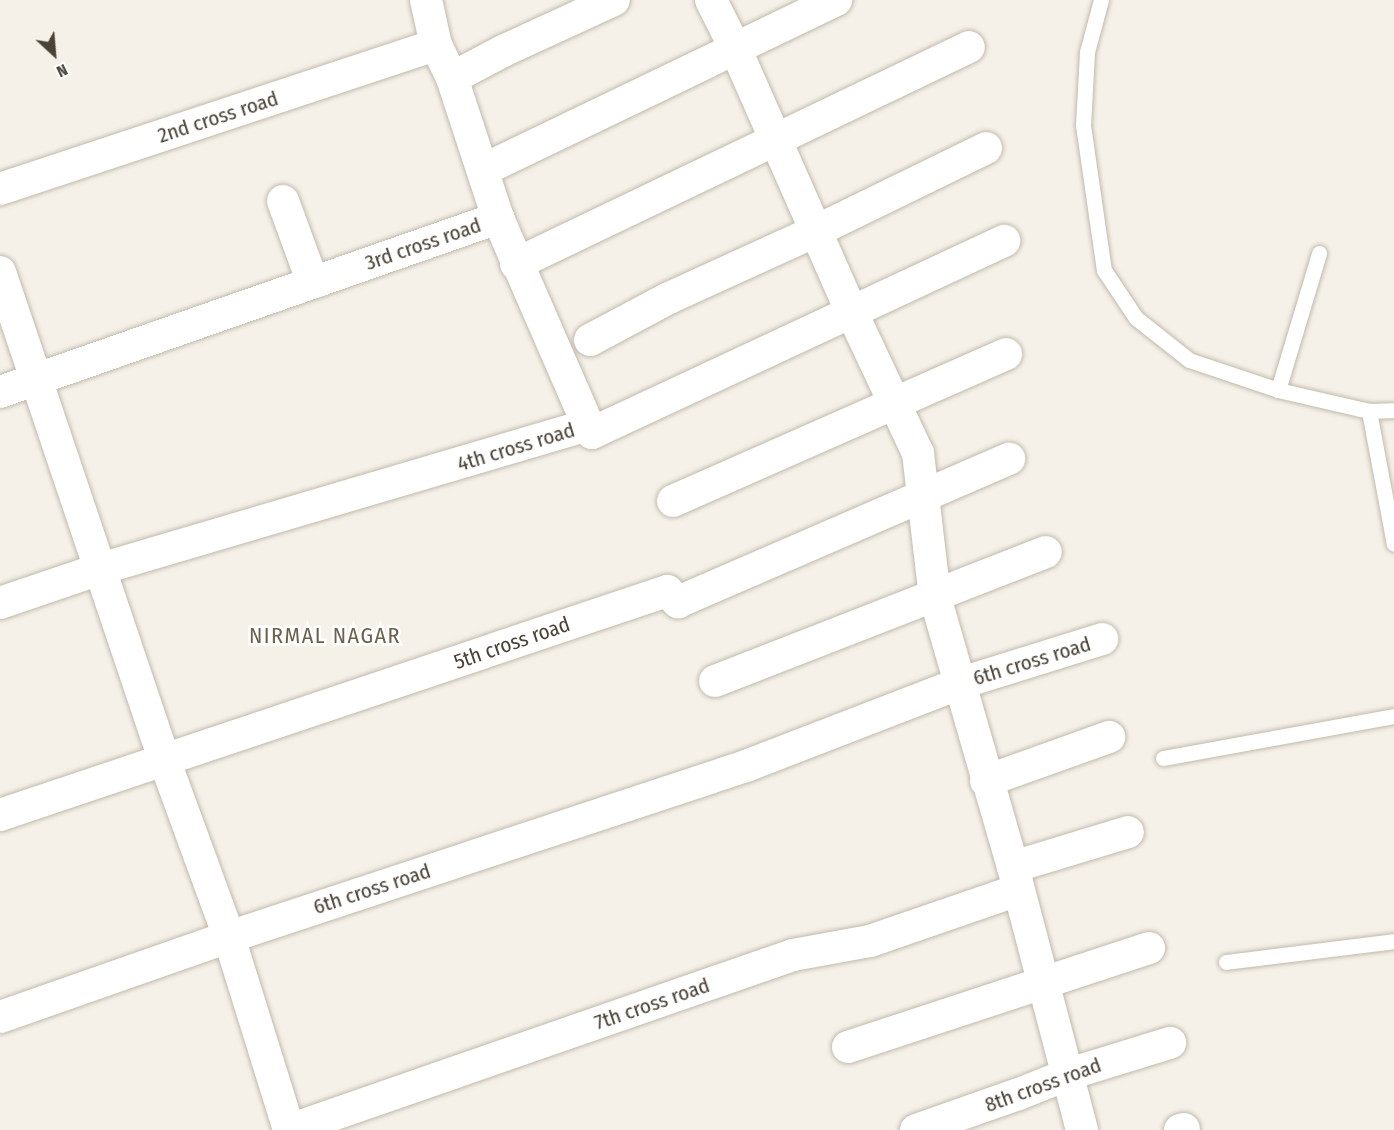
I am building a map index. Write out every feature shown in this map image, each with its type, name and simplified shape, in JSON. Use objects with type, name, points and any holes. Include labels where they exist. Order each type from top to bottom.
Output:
[{"type":"street","name":"3rd cross road","points":[[0,392],[498,218],[452,78],[436,45],[426,0]]},
{"type":"street","points":[[452,78],[503,51],[614,0]]},
{"type":"street","points":[[711,0],[736,50],[818,230],[852,313],[918,453],[935,597],[961,683],[1083,1130]]},
{"type":"street","points":[[483,170],[836,0]]},
{"type":"street","name":"2nd cross road","points":[[0,189],[436,45]]},
{"type":"street","points":[[516,264],[969,46]]},
{"type":"street","points":[[590,339],[669,298],[818,230],[986,148]]},
{"type":"street","points":[[283,201],[313,283]]},
{"type":"street","points":[[498,218],[516,264],[588,425]]},
{"type":"street","name":"4th cross road","points":[[0,603],[100,569],[588,425],[592,433],[1004,241]]},
{"type":"street","points":[[0,272],[164,759],[229,937],[289,1130]]},
{"type":"street","points":[[673,501],[1006,354]]},
{"type":"street","name":"5th cross road","points":[[0,815],[667,591],[678,602],[1009,459]]},
{"type":"street","points":[[715,681],[1046,552]]},
{"type":"street","name":"6th cross road","points":[[0,1017],[229,937],[746,766],[961,683],[1102,639]]},
{"type":"street","points":[[986,781],[1109,736]]},
{"type":"street","name":"7th cross road","points":[[289,1130],[793,955],[870,941],[1128,832]]},
{"type":"street","points":[[848,1047],[1149,948]]},
{"type":"street","name":"8th cross road","points":[[916,1130],[1069,1074],[1170,1044]]},
{"type":"lane","points":[[1101,0],[1087,52],[1083,125],[1104,270],[1136,318],[1189,360],[1278,390],[1369,411],[1394,410]]},
{"type":"lane","points":[[1278,390],[1319,253]]},
{"type":"lane","points":[[1369,411],[1394,544]]},
{"type":"lane","points":[[1163,758],[1394,716]]},
{"type":"lane","points":[[1226,962],[1394,941]]},
{"type":"district","name":"NIRMAL NAGAR","points":[[325,636]]}]
